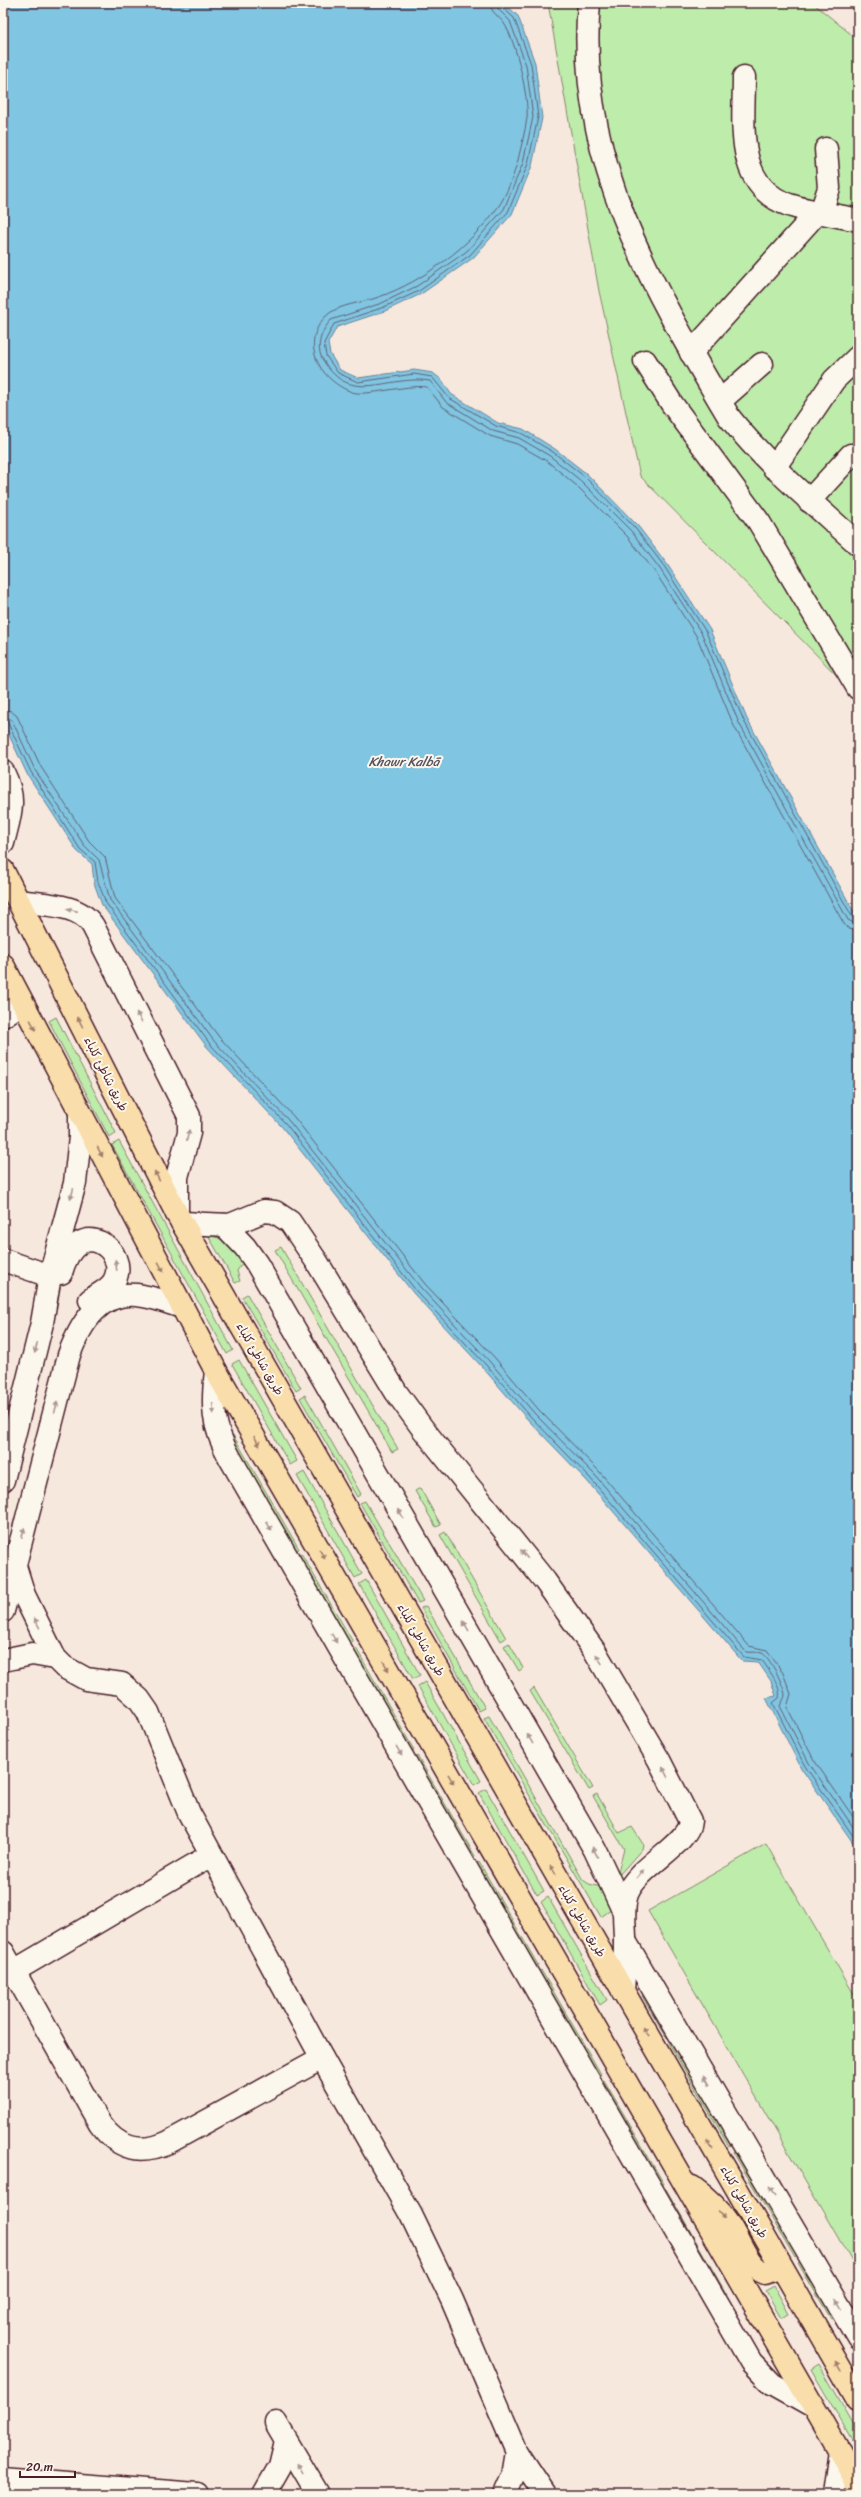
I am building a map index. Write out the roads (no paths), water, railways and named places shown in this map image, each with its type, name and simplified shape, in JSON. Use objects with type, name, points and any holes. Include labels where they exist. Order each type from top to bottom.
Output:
[{"type":"highway","name":"طريق شاطئ كلباء","points":[[3,870],[180,1218],[858,2400]]},
{"type":"highway","points":[[3,965],[216,1371],[858,2484]]},
{"type":"highway","points":[[682,2181],[719,2211],[738,2236],[755,2268],[765,2273],[781,2267]]},
{"type":"street","points":[[589,3],[587,53],[588,81],[592,111],[607,169],[650,279],[720,401],[744,437],[809,501],[858,544]]},
{"type":"street","points":[[744,77],[744,145],[751,172],[759,184],[778,200],[789,205],[858,220]]},
{"type":"street","points":[[692,353],[826,201],[829,188],[826,149]]},
{"type":"street","points":[[774,468],[834,380],[858,357]]},
{"type":"street","points":[[645,361],[672,404],[758,522],[858,688]]},
{"type":"street","points":[[720,401],[762,364]]},
{"type":"street","points":[[809,501],[851,455]]},
{"type":"street","points":[[3,772],[10,787],[12,804],[3,843]]},
{"type":"street","points":[[19,901],[77,911],[89,919],[150,1038],[189,1116],[189,1133],[177,1177],[180,1218],[224,1225],[237,1224],[264,1211],[275,1212],[290,1222],[317,1262],[396,1392],[423,1429],[545,1581],[596,1653],[628,1706],[690,1821],[687,1834],[645,1868],[634,1880],[627,1894],[624,1912],[625,1941],[623,1992]]},
{"type":"street","points":[[3,1016],[22,1003]]},
{"type":"street","points":[[42,1323],[50,1276],[75,1183],[80,1137],[80,1114]]},
{"type":"street","points":[[224,1225],[245,1247],[257,1264],[595,1850],[624,1912]]},
{"type":"street","points":[[3,1480],[10,1434],[42,1323],[56,1289],[64,1260],[73,1247],[79,1242],[94,1240],[107,1248],[116,1259],[117,1274],[110,1286],[88,1302],[76,1317],[70,1336],[69,1355]]},
{"type":"street","points":[[3,1260],[50,1276]]},
{"type":"street","points":[[3,1611],[69,1355],[87,1317],[106,1301],[130,1294],[143,1296],[182,1307]]},
{"type":"street","points":[[216,1371],[213,1414],[219,1437],[227,1453],[751,2362],[772,2384],[813,2407]]},
{"type":"street","points":[[15,1566],[24,1595],[55,1658],[64,1667],[77,1675],[96,1681],[122,1684],[140,1699],[148,1712],[189,1813],[322,2058],[432,2256],[517,2452],[545,2494]]},
{"type":"street","points":[[3,1660],[32,1654],[55,1658]]},
{"type":"street","points":[[14,1971],[211,1855]]},
{"type":"street","points":[[625,1941],[858,2338]]},
{"type":"street","points":[[3,1952],[100,2124],[108,2135],[118,2143],[130,2148],[143,2150],[156,2148],[322,2058]]},
{"type":"street","points":[[264,2494],[280,2466],[281,2432],[318,2494]]},
{"type":"street","points":[[505,2494],[513,2476],[517,2452]]},
{"type":"street","points":[[834,2494],[840,2452]]},
{"type":"street","points":[[3,2479],[197,2494]]},
{"type":"water","name":"Khawr Kalbā","points":[[3,3],[504,3],[518,16],[535,63],[542,118],[532,166],[512,214],[473,258],[421,294],[385,311],[337,327],[328,343],[330,354],[340,370],[358,378],[414,370],[433,373],[442,380],[451,394],[498,423],[523,429],[555,449],[587,474],[638,526],[667,564],[710,630],[747,719],[858,919],[858,1850],[801,1768],[766,1698],[776,1696],[771,1681],[758,1662],[742,1661],[587,1481],[528,1420],[483,1368],[414,1294],[282,1127],[207,1047],[102,905],[94,883],[92,864],[77,851],[27,774],[3,722]]}]
